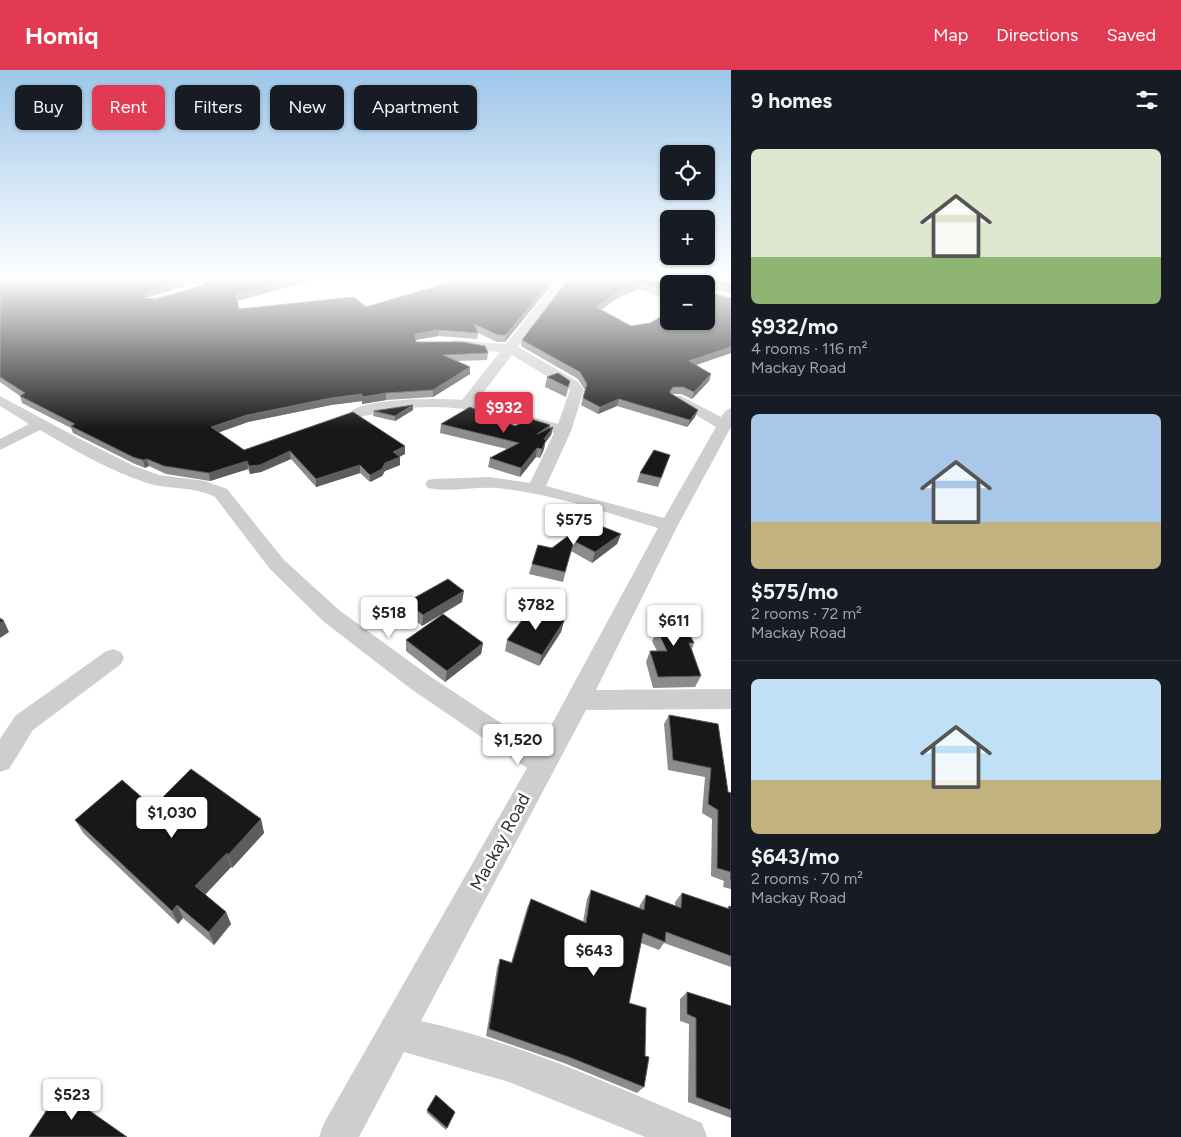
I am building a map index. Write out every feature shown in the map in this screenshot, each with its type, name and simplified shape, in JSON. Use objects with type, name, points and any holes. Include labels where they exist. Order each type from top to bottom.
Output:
[{"type":"street","points":[[466,406],[525,329]]},
{"type":"street","points":[[445,343],[510,348],[550,370],[572,384],[577,390],[563,431],[536,488]]},
{"type":"street","points":[[676,399],[728,419]]},
{"type":"street","points":[[0,400],[41,424],[149,478],[163,482],[210,488],[221,492],[280,570],[337,622],[391,664],[542,764]]},
{"type":"street","points":[[359,412],[414,402],[466,406],[512,415],[563,431]]},
{"type":"street","name":"Mackay Road","points":[[338,1137],[397,1034],[542,764],[579,700],[669,525],[728,419]]},
{"type":"street","points":[[0,444],[41,424]]},
{"type":"street","points":[[434,484],[451,486],[489,482],[536,488],[669,525]]},
{"type":"street","points":[[0,760],[24,723],[113,658]]},
{"type":"street","points":[[579,700],[729,703]]},
{"type":"street","points":[[397,1034],[446,1043],[510,1063],[603,1100],[688,1137]]},
{"type":"building","points":[[0,329],[476,329],[478,333],[439,330],[415,334],[416,342],[462,342],[485,346],[488,353],[443,355],[470,367],[433,390],[386,393],[362,397],[362,394],[331,398],[247,415],[211,427],[244,450],[353,412],[405,446],[393,452],[400,457],[385,463],[382,469],[370,475],[360,465],[316,479],[290,451],[260,465],[249,466],[247,461],[209,473],[164,466],[147,459],[143,460],[133,457],[71,426],[75,424],[20,396],[25,393],[0,377]]},
{"type":"building","points":[[484,329],[511,329],[506,335],[498,335]]},
{"type":"building","points":[[531,329],[731,329],[731,347],[689,361],[711,374],[694,392],[683,387],[673,387],[670,391],[670,393],[698,410],[690,420],[619,399],[600,407],[583,398],[587,384],[580,372],[522,340]]},
{"type":"building","points":[[558,373],[570,381],[568,387],[547,377]]},
{"type":"building","points":[[413,405],[395,416],[374,411]]},
{"type":"building","points":[[470,407],[515,426],[531,419],[550,425],[537,434],[553,427],[544,439],[546,440],[542,449],[537,448],[521,468],[490,458],[519,443],[441,424]]},
{"type":"building","points":[[654,450],[670,455],[661,478],[640,473]]},
{"type":"building","points":[[588,521],[621,534],[595,552],[574,541],[565,572],[532,564],[538,545],[552,548]]},
{"type":"building","points":[[448,579],[464,591],[423,615],[407,602]]},
{"type":"building","points":[[532,607],[564,621],[542,655],[507,640]]},
{"type":"building","points":[[676,608],[694,643],[689,643],[701,676],[658,677],[650,651],[667,651],[657,630],[664,630],[654,609]]},
{"type":"building","points":[[443,614],[483,643],[447,671],[406,640]]},
{"type":"building","points":[[669,715],[718,724],[728,792],[731,793],[731,872],[717,868],[718,810],[708,804],[711,768],[673,760]]},
{"type":"building","points":[[191,769],[261,819],[228,855],[227,853],[195,886],[226,912],[209,932],[177,905],[172,911],[75,820],[122,780],[153,807]]},
{"type":"building","points":[[591,890],[644,910],[646,895],[681,908],[682,893],[729,909],[729,906],[731,907],[731,956],[666,932],[665,942],[643,933],[629,1003],[646,1008],[645,1056],[649,1057],[644,1087],[569,1057],[489,1029],[500,959],[512,963],[531,899],[586,923]]},
{"type":"building","points":[[687,992],[731,1006],[731,1110],[696,1097],[696,1018],[687,1014]]},
{"type":"building","points":[[60,1090],[127,1137],[29,1137]]},
{"type":"building","points":[[436,1095],[455,1112],[447,1128],[427,1110]]}]
